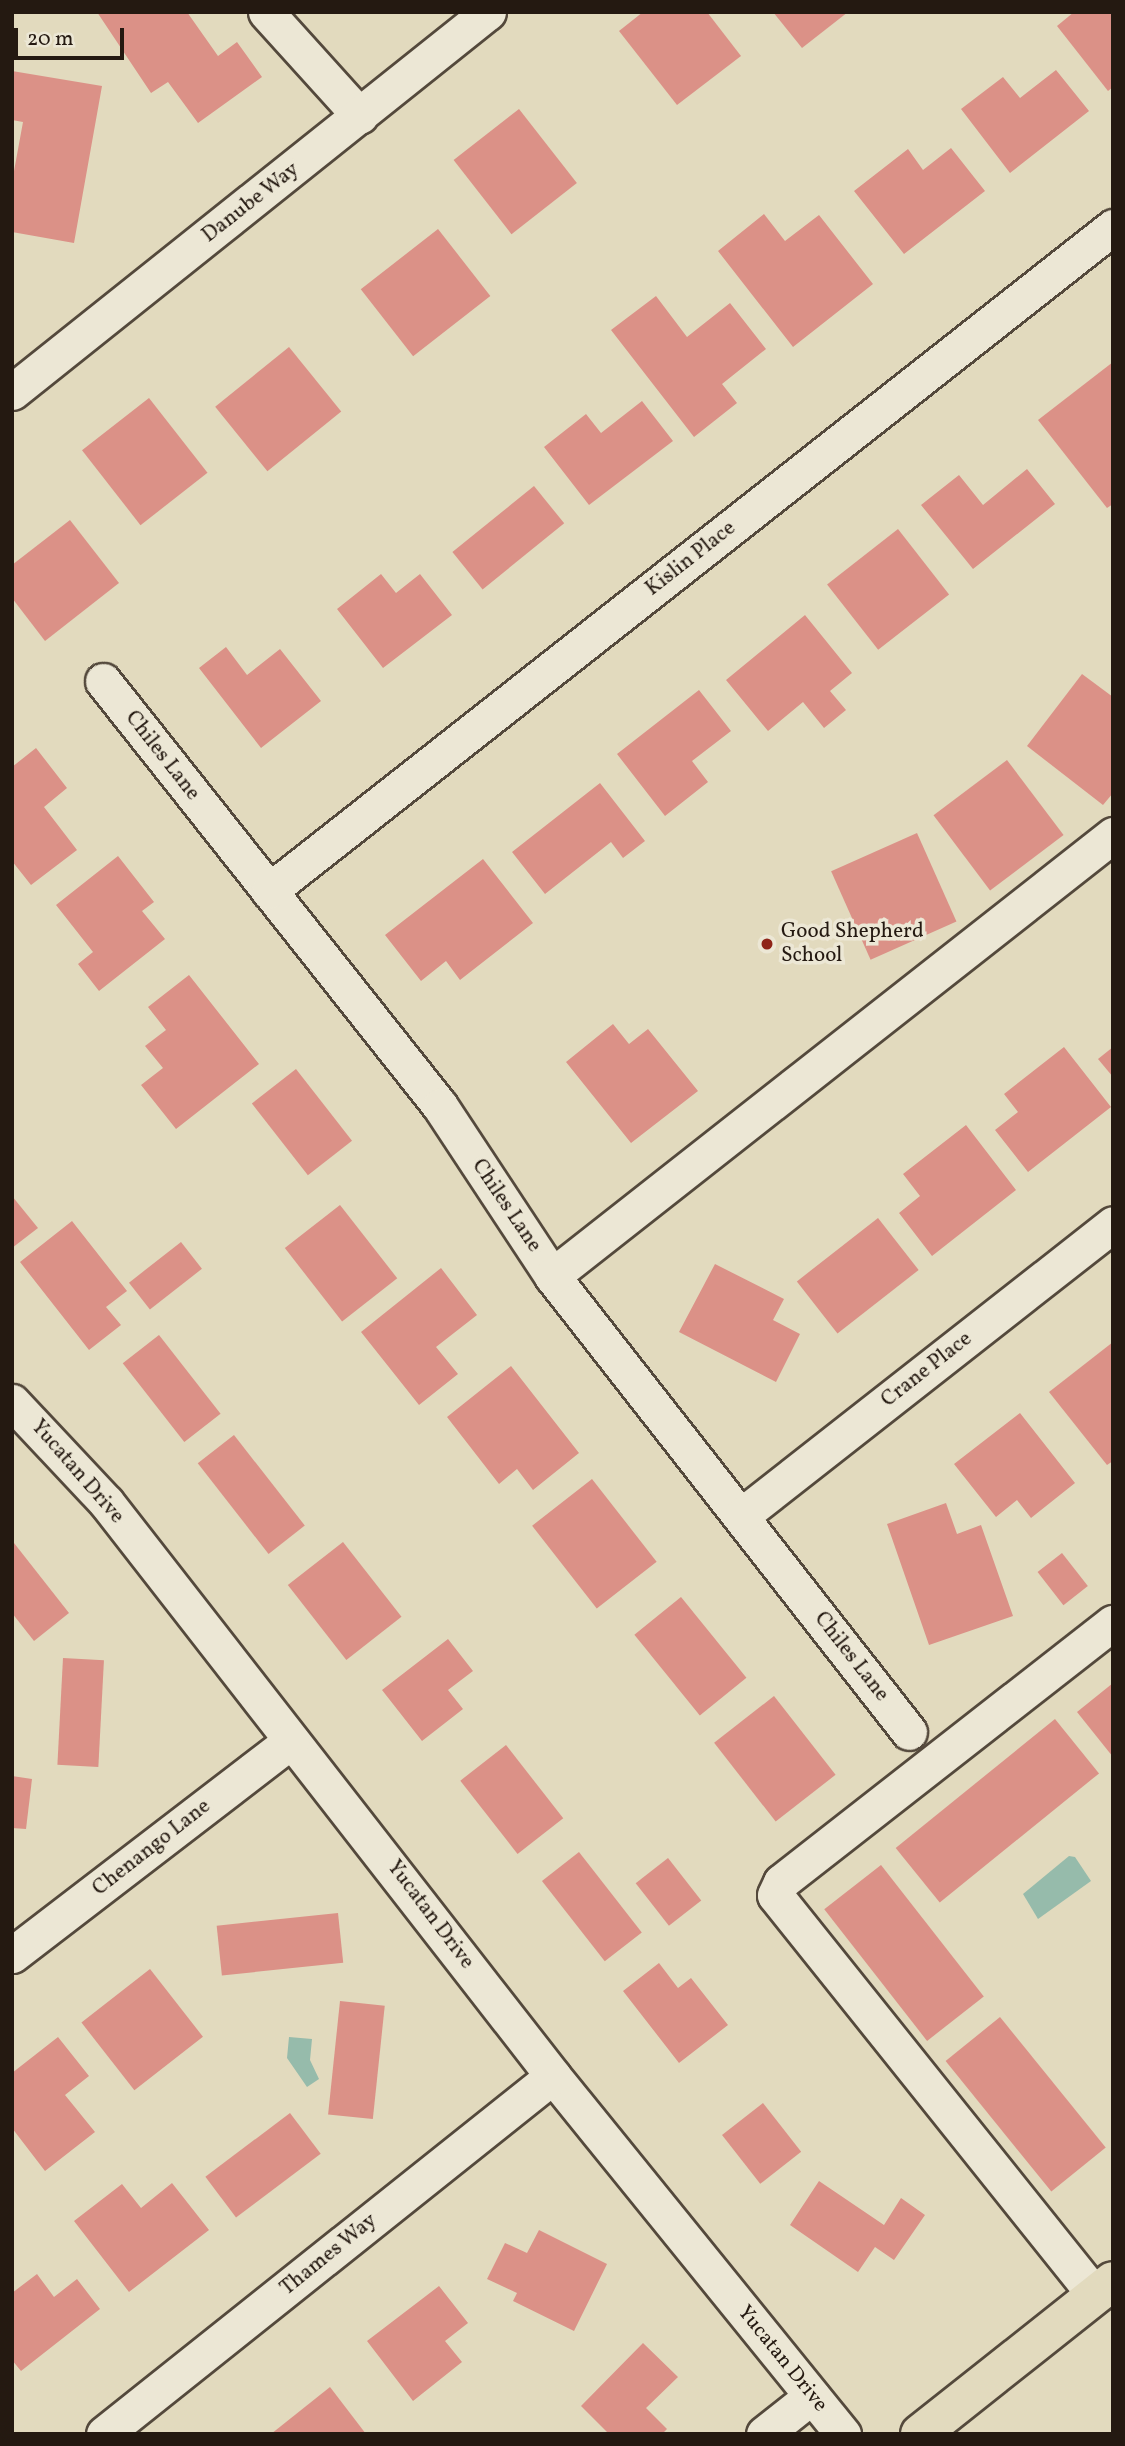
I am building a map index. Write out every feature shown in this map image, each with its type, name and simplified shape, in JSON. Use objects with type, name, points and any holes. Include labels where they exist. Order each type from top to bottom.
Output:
[{"type":"main road","points":[[919,2434],[1104,2288]]},
{"type":"street","points":[[266,12],[360,116]]},
{"type":"street","name":"Danube Way","points":[[12,392],[488,12]]},
{"type":"street","name":"Kislin Place","points":[[269,891],[1113,227]]},
{"type":"street","name":"Chiles Lane","points":[[103,681],[440,1106],[552,1276],[909,1732]]},
{"type":"street","points":[[552,1276],[1113,835]]},
{"type":"street","name":"Crane Place","points":[[741,1516],[1113,1224]]},
{"type":"street","name":"Yucatan Drive","points":[[12,1402],[106,1502],[553,2076],[843,2434]]},
{"type":"street","points":[[1104,2288],[775,1895],[792,1873],[1097,1631],[1113,1623]]},
{"type":"street","name":"Chenango Lane","points":[[12,1955],[291,1741]]},
{"type":"street","name":"Thames Way","points":[[104,2434],[553,2076]]},
{"type":"street","points":[[764,2434],[811,2396]]},
{"type":"shaded area","points":[[1069,1856],[1075,1857],[1091,1881],[1038,1919],[1023,1894]]},
{"type":"shaded area","points":[[289,2037],[312,2039],[310,2060],[319,2079],[307,2087],[287,2058]]},
{"type":"building","points":[[97,12],[187,12],[218,56],[237,42],[262,77],[198,123],[168,82],[151,93]]},
{"type":"building","points":[[643,12],[707,12],[741,56],[677,105],[619,31]]},
{"type":"building","points":[[773,12],[848,12],[802,48]]},
{"type":"building","points":[[1074,12],[1113,12],[1113,87],[1108,91],[1057,26]]},
{"type":"building","points":[[1056,70],[1089,111],[1010,173],[961,109],[1003,77],[1020,98]]},
{"type":"building","points":[[12,71],[102,86],[74,243],[12,232],[12,182],[23,122],[12,120]]},
{"type":"building","points":[[519,109],[577,183],[511,234],[454,160]]},
{"type":"building","points":[[951,148],[985,191],[904,254],[854,191],[908,149],[923,170]]},
{"type":"building","points":[[764,214],[785,241],[819,215],[873,284],[793,347],[718,251]]},
{"type":"building","points":[[438,229],[490,296],[413,356],[361,289]]},
{"type":"building","points":[[656,296],[687,337],[730,303],[766,349],[722,384],[737,403],[694,437],[611,330]]},
{"type":"building","points":[[289,347],[341,412],[267,471],[215,407]]},
{"type":"building","points":[[1113,362],[1113,504],[1107,508],[1038,420]]},
{"type":"building","points":[[149,398],[207,473],[141,525],[82,450]]},
{"type":"building","points":[[642,401],[673,441],[589,505],[544,447],[586,414],[601,433]]},
{"type":"building","points":[[1027,469],[1055,504],[973,569],[921,505],[959,475],[983,505]]},
{"type":"building","points":[[534,486],[564,523],[483,589],[452,552]]},
{"type":"building","points":[[70,520],[119,583],[45,641],[12,598],[12,565]]},
{"type":"building","points":[[898,529],[949,594],[878,650],[827,584]]},
{"type":"building","points":[[381,574],[396,593],[420,574],[452,615],[383,668],[337,609]]},
{"type":"building","points":[[805,615],[852,673],[830,691],[846,710],[824,728],[803,702],[768,731],[726,680]]},
{"type":"building","points":[[226,647],[247,675],[280,649],[321,701],[261,748],[199,668]]},
{"type":"building","points":[[1082,674],[1113,697],[1113,793],[1103,805],[1027,746]]},
{"type":"building","points":[[699,690],[731,731],[692,761],[708,782],[665,816],[617,754]]},
{"type":"building","points":[[36,748],[67,788],[44,807],[77,850],[31,885],[12,861],[12,767]]},
{"type":"building","points":[[1007,760],[1064,835],[990,890],[934,815]]},
{"type":"building","points":[[600,783],[645,841],[623,858],[611,842],[545,894],[512,852]]},
{"type":"building","points":[[917,833],[956,922],[871,960],[831,871]]},
{"type":"building","points":[[118,856],[154,902],[142,911],[165,939],[99,991],[78,964],[93,952],[56,905]]},
{"type":"building","points":[[483,859],[533,923],[460,980],[446,961],[421,981],[385,935]]},
{"type":"building","points":[[189,975],[259,1064],[176,1129],[141,1085],[163,1068],[145,1046],[166,1030],[148,1007]]},
{"type":"building","points":[[613,1024],[629,1044],[648,1029],[698,1091],[631,1143],[566,1062]]},
{"type":"building","points":[[1064,1047],[1111,1107],[1028,1172],[995,1130],[1018,1112],[1004,1094]]},
{"type":"building","points":[[1113,1047],[1113,1077],[1098,1059]]},
{"type":"building","points":[[296,1069],[352,1141],[308,1175],[252,1103]]},
{"type":"building","points":[[966,1125],[1016,1190],[932,1256],[899,1213],[920,1196],[903,1174]]},
{"type":"building","points":[[12,1196],[38,1228],[12,1248]]},
{"type":"building","points":[[340,1205],[397,1278],[342,1321],[285,1248]]},
{"type":"building","points":[[878,1218],[919,1270],[837,1333],[797,1281]]},
{"type":"building","points":[[72,1221],[127,1291],[106,1307],[121,1325],[89,1350],[20,1262]]},
{"type":"building","points":[[181,1242],[202,1269],[150,1309],[129,1283]]},
{"type":"building","points":[[715,1264],[784,1299],[773,1320],[800,1334],[776,1382],[679,1332]]},
{"type":"building","points":[[441,1268],[477,1315],[436,1347],[458,1374],[419,1405],[361,1332]]},
{"type":"building","points":[[159,1335],[221,1414],[184,1442],[123,1363]]},
{"type":"building","points":[[1113,1342],[1113,1461],[1107,1465],[1049,1392]]},
{"type":"building","points":[[511,1366],[579,1453],[533,1490],[517,1469],[499,1484],[447,1417]]},
{"type":"building","points":[[1020,1413],[1075,1483],[1031,1518],[1017,1500],[996,1517],[954,1464]]},
{"type":"building","points":[[234,1435],[305,1526],[269,1554],[198,1463]]},
{"type":"building","points":[[592,1479],[657,1562],[597,1609],[532,1526]]},
{"type":"building","points":[[946,1503],[957,1534],[981,1525],[1013,1616],[929,1645],[887,1524]]},
{"type":"building","points":[[343,1542],[401,1617],[346,1660],[288,1585]]},
{"type":"building","points":[[14,1543],[69,1613],[34,1641],[12,1613]]},
{"type":"building","points":[[1062,1553],[1088,1586],[1063,1605],[1038,1572]]},
{"type":"building","points":[[681,1597],[746,1678],[700,1716],[634,1635]]},
{"type":"building","points":[[448,1639],[473,1671],[448,1690],[463,1709],[422,1741],[382,1690]]},
{"type":"building","points":[[63,1658],[104,1660],[98,1767],[57,1765]]},
{"type":"building","points":[[1113,1683],[1113,1757],[1077,1712]]},
{"type":"building","points":[[774,1696],[836,1775],[776,1822],[714,1743]]},
{"type":"building","points":[[1055,1719],[1099,1773],[940,1902],[896,1848]]},
{"type":"building","points":[[506,1745],[563,1818],[518,1854],[460,1781]]},
{"type":"building","points":[[12,1776],[32,1779],[26,1829],[12,1828]]},
{"type":"building","points":[[579,1852],[642,1932],[605,1961],[542,1881]]},
{"type":"building","points":[[668,1858],[701,1901],[669,1926],[636,1883]]},
{"type":"building","points":[[881,1865],[984,1997],[927,2041],[824,1909]]},
{"type":"building","points":[[338,1913],[343,1963],[222,1975],[217,1926]]},
{"type":"building","points":[[659,1963],[678,1988],[691,1978],[728,2025],[679,2063],[623,1991]]},
{"type":"building","points":[[150,1969],[203,2037],[134,2090],[81,2023]]},
{"type":"building","points":[[340,2001],[385,2006],[373,2119],[328,2114]]},
{"type":"building","points":[[1000,2017],[1106,2148],[1051,2192],[946,2061]]},
{"type":"building","points":[[58,2037],[89,2076],[65,2095],[95,2132],[45,2171],[12,2128],[12,2073]]},
{"type":"building","points":[[763,2103],[801,2152],[760,2184],[722,2135]]},
{"type":"building","points":[[290,2113],[321,2154],[236,2218],[205,2177]]},
{"type":"building","points":[[819,2181],[884,2225],[901,2198],[925,2215],[894,2260],[875,2247],[858,2272],[790,2225]]},
{"type":"building","points":[[172,2183],[209,2230],[129,2292],[74,2221],[122,2184],[141,2208]]},
{"type":"building","points":[[539,2230],[607,2264],[574,2331],[513,2301],[517,2293],[487,2279],[505,2243],[527,2253]]},
{"type":"building","points":[[37,2274],[54,2297],[77,2279],[100,2309],[21,2371],[12,2360],[12,2293]]},
{"type":"building","points":[[439,2286],[468,2323],[445,2341],[462,2362],[413,2401],[367,2341]]},
{"type":"building","points":[[643,2343],[678,2377],[646,2408],[667,2429],[662,2434],[609,2434],[581,2406]]},
{"type":"building","points":[[330,2387],[366,2434],[271,2434]]},
{"type":"place","name":"Good Shepherd School","points":[[767,944]]}]
